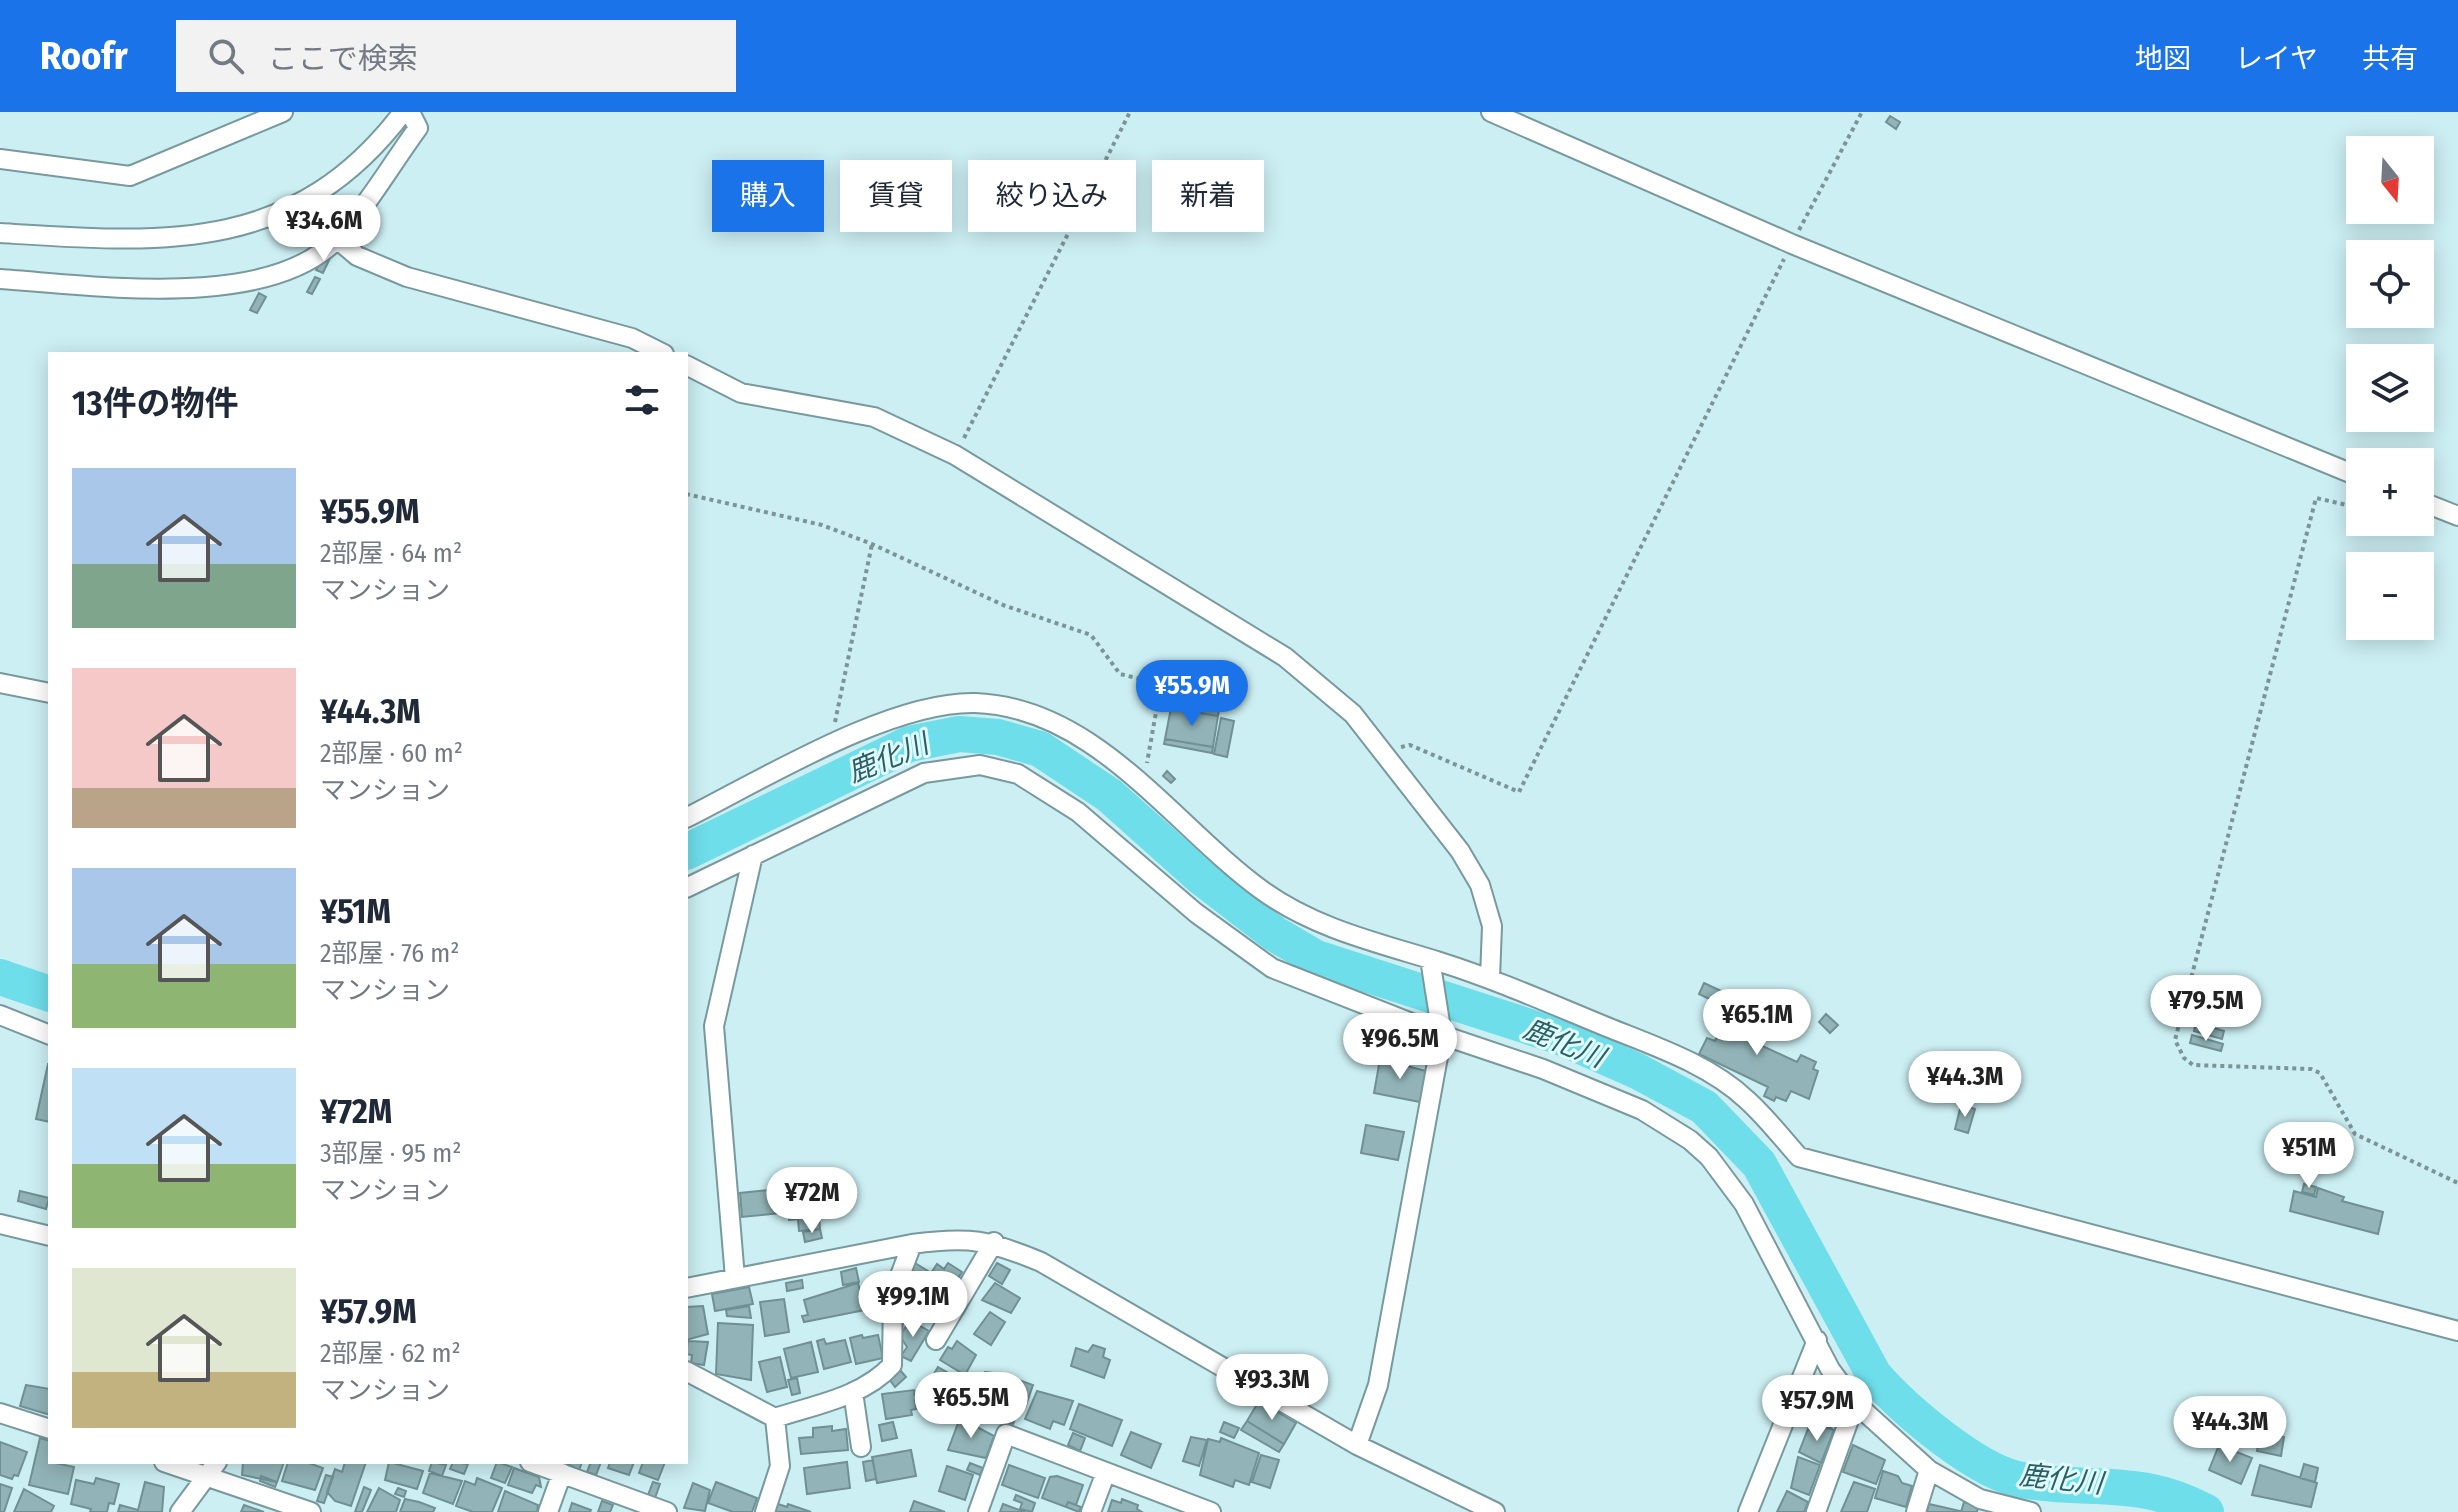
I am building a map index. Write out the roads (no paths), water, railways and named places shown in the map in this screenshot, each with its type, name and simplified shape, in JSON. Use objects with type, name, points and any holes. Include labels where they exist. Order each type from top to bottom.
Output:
[{"type":"street","points":[[0,159],[130,176],[283,112]]},
{"type":"street","points":[[0,233],[132,241],[178,239],[234,229],[266,219],[320,189],[369,151],[403,112]]},
{"type":"street","points":[[0,279],[149,291],[202,289],[272,274],[307,259],[337,239],[418,128],[410,112]]},
{"type":"street","points":[[1491,112],[1792,244],[2346,471]]},
{"type":"street","points":[[337,239],[357,256],[407,277],[632,338],[660,352]]},
{"type":"street","points":[[688,366],[741,393],[874,417],[955,455],[1285,657],[1353,714],[1460,851],[1480,885],[1492,926],[1490,978]]},
{"type":"street","points":[[2434,507],[2458,516]]},
{"type":"street","points":[[0,683],[48,693]]},
{"type":"street","points":[[688,817],[829,747],[927,709],[975,703],[1026,712],[1072,732],[1143,785],[1263,891],[1334,929],[1431,963],[1490,978],[1672,1054],[1713,1075],[1747,1099],[1799,1157],[2458,1331]]},
{"type":"street","points":[[688,887],[924,773],[965,765],[998,768],[1018,774],[1051,791],[1196,913],[1272,968],[1442,1035],[1617,1098],[1690,1140],[1719,1169],[1744,1204],[1830,1369],[1855,1403],[1929,1470],[1980,1499],[2010,1511],[2031,1512]]},
{"type":"street","points":[[735,1278],[714,1026],[753,855]]},
{"type":"street","points":[[1357,1445],[1378,1385],[1442,1035],[1431,963]]},
{"type":"street","points":[[0,1015],[48,1034]]},
{"type":"street","points":[[0,1224],[48,1236]]},
{"type":"street","points":[[688,1288],[912,1244],[946,1240],[994,1242],[1041,1262],[1357,1445],[1495,1512]]},
{"type":"street","points":[[936,1340],[994,1242]]},
{"type":"street","points":[[688,1372],[775,1418],[873,1383],[892,1365],[893,1294],[912,1244]]},
{"type":"street","points":[[1748,1512],[1817,1340]]},
{"type":"street","points":[[853,1392],[861,1447]]},
{"type":"street","points":[[1816,1512],[1855,1403]]},
{"type":"street","points":[[0,1413],[48,1428]]},
{"type":"street","points":[[765,1512],[780,1466],[775,1418]]},
{"type":"street","points":[[978,1512],[1006,1434],[1205,1511]]},
{"type":"street","points":[[180,1464],[212,1468],[311,1512]]},
{"type":"street","points":[[536,1464],[667,1512]]},
{"type":"street","points":[[180,1512],[212,1468]]},
{"type":"street","points":[[1916,1512],[1929,1470]]},
{"type":"street","points":[[1091,1512],[1106,1472]]},
{"type":"street","points":[[548,1512],[562,1473]]},
{"type":"waterway","name":"鹿化川","points":[[688,851],[909,744],[959,734],[998,737],[1040,749],[1109,795],[1202,878],[1275,934],[1316,958],[1558,1036],[1637,1071],[1704,1107],[1759,1164],[1874,1375],[1903,1405],[1963,1453],[2004,1475],[2022,1480],[2136,1489],[2181,1501],[2206,1512]]},
{"type":"waterway","name":"鹿化川","points":[[0,977],[48,993]]}]
